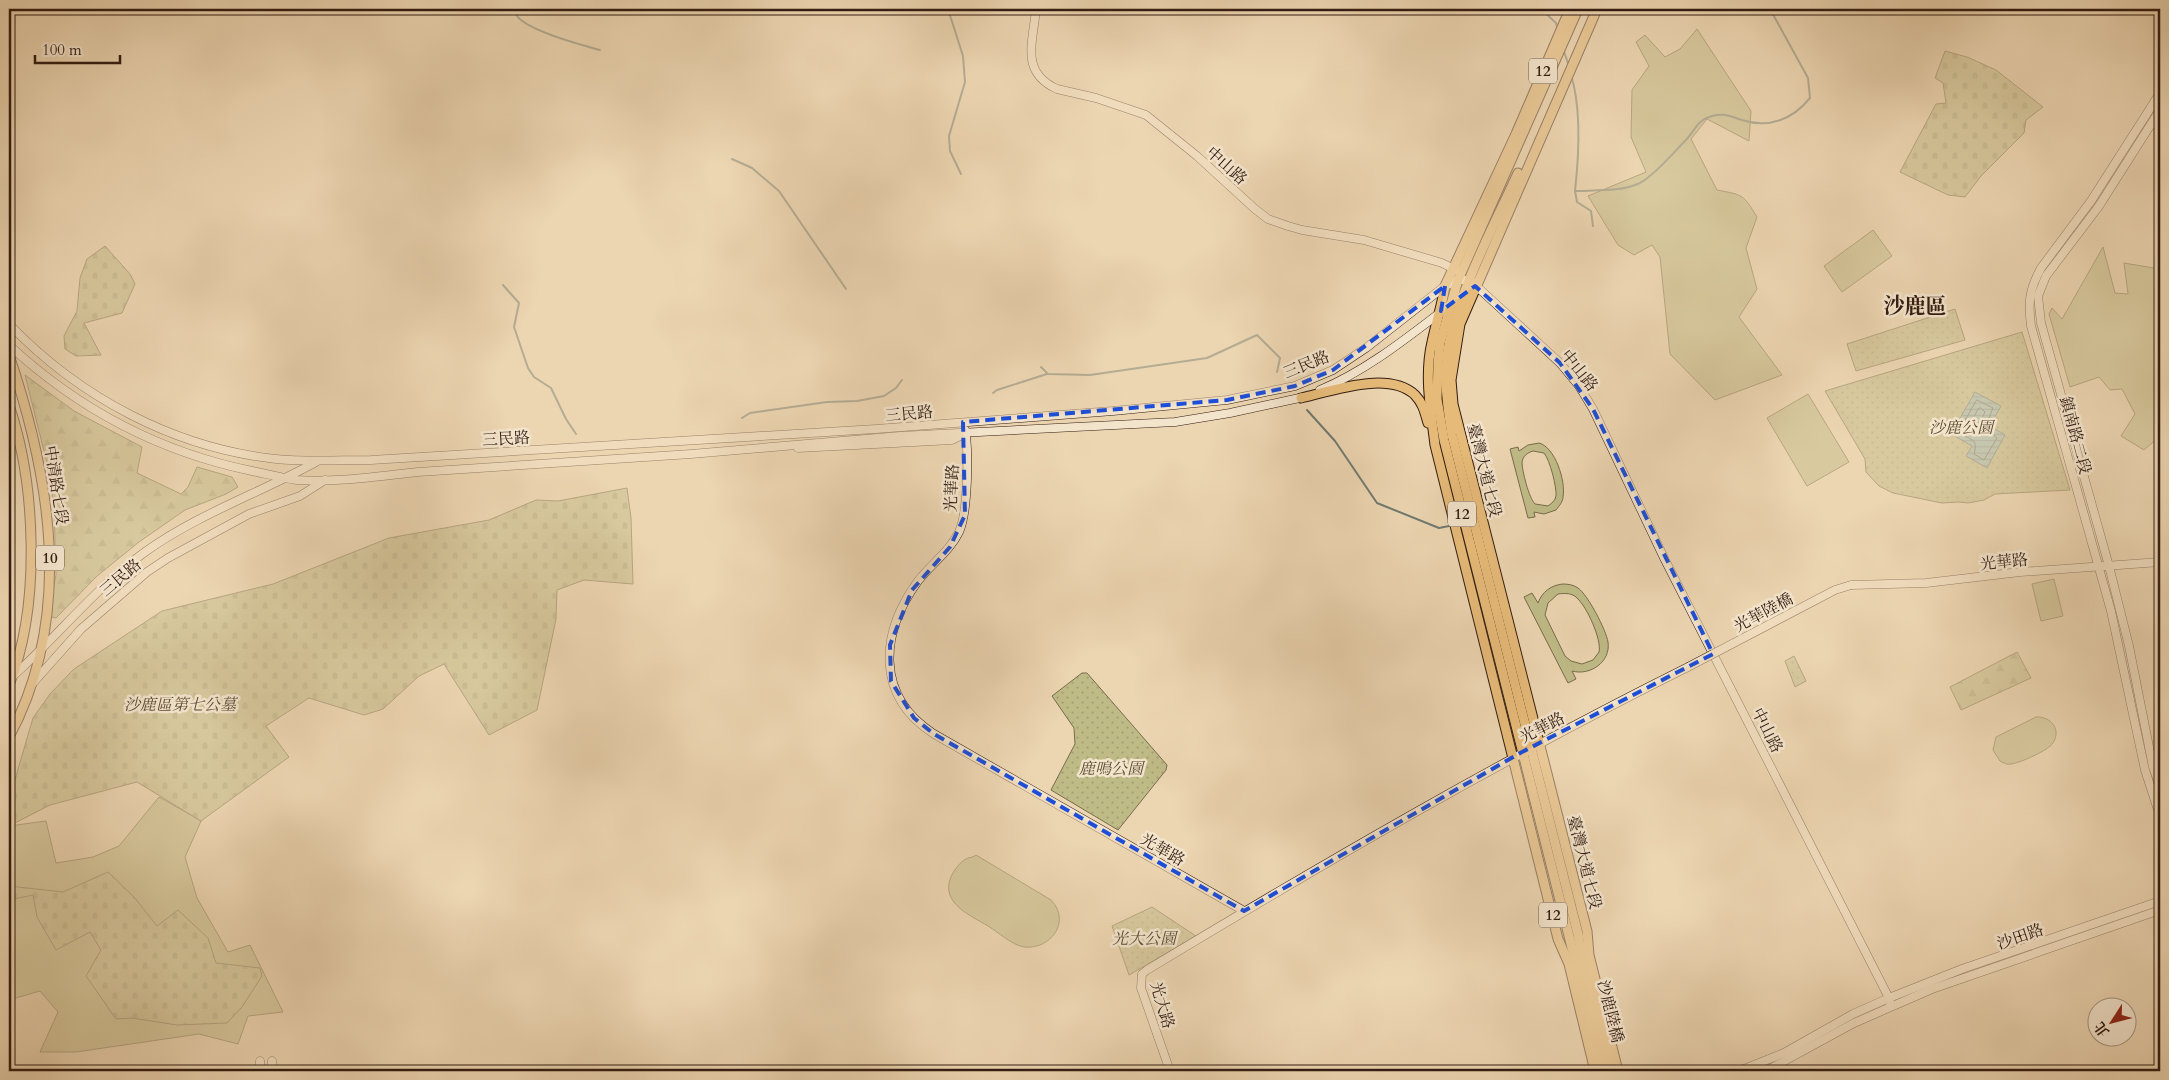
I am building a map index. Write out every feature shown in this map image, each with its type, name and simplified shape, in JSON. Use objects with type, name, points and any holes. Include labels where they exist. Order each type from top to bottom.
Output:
[{"type":"main road","name":"臺灣大道七段","points":[[1570,9],[1457,274],[1452,303],[1440,343],[1438,363],[1439,416],[1527,750],[1578,934],[1579,959],[1596,1071]]},
{"type":"main road","name":"臺灣大道七段","points":[[1527,750],[1511,744],[1435,445],[1429,400],[1429,369],[1432,343],[1445,286],[1457,274],[1578,9]]},
{"type":"main road","name":"臺灣大道七段","points":[[1590,9],[1472,283],[1460,324],[1451,380],[1453,404],[1568,936],[1579,959],[1618,1071]]},
{"type":"main road","name":"臺灣大道七段","points":[[1579,959],[1558,939],[1527,750],[1452,435],[1446,400],[1449,345],[1464,294],[1472,283],[1597,9]]},
{"type":"main road","name":"臺灣大道七段","points":[[1516,134],[1551,59],[1559,52]]},
{"type":"main road","name":"中清路七段","points":[[9,355],[33,431],[48,512],[50,546],[49,585],[41,651],[32,684],[9,737]]},
{"type":"main road","points":[[1301,398],[1361,384],[1379,382],[1401,387],[1415,396],[1422,404],[1435,445]]},
{"type":"main road","name":"中清路七段","points":[[9,405],[29,501],[31,549],[30,592],[24,631],[9,685]]},
{"type":"main road","name":"臺灣大道七段","points":[[1527,750],[1587,931],[1579,959]]},
{"type":"main road","name":"沙鹿陸橋","points":[[1579,959],[1603,1071]]},
{"type":"main road","name":"沙鹿陸橋","points":[[1579,959],[1610,1071]]},
{"type":"street","name":"中山路","points":[[1036,9],[1032,65],[1038,77],[1047,84],[1057,89],[1120,105],[1146,115],[1168,130],[1255,210],[1268,219],[1302,230],[1364,240],[1442,263],[1472,283],[1560,363],[1584,394],[1653,537],[1890,1002]]},
{"type":"street","name":"鎮南路二段","points":[[2160,93],[2090,201],[2041,268],[2035,280],[2028,305],[2031,326],[2120,645],[2146,770],[2160,816]]},
{"type":"street","name":"鎮南路二段","points":[[2160,110],[2099,206],[2046,276],[2038,296],[2041,323],[2109,566],[2129,646],[2153,767],[2159,777],[2160,786]]},
{"type":"street","name":"三民路","points":[[9,324],[48,361],[77,383],[144,422],[210,447],[276,459],[318,461],[427,458],[690,441],[1113,412],[1227,400],[1295,386],[1333,370],[1366,348],[1445,286]]},
{"type":"street","name":"三民路","points":[[9,346],[36,370],[72,396],[129,429],[197,458],[286,478],[327,479],[774,448],[806,443],[1175,422],[1301,398],[1326,388],[1396,345],[1464,294]]},
{"type":"street","points":[[1260,393],[1265,406]]},
{"type":"street","points":[[1113,412],[1115,424]]},
{"type":"street","name":"光華路","points":[[963,422],[966,433],[967,498],[965,515],[959,532],[950,547],[929,567],[912,590],[896,624],[890,645],[894,688],[914,718],[934,734],[1244,911],[1527,750],[1688,666]]},
{"type":"street","points":[[690,441],[691,454]]},
{"type":"street","name":"三民路","points":[[13,676],[41,651],[72,617],[144,553],[199,519],[318,461]]},
{"type":"street","name":"三民路","points":[[32,684],[81,629],[147,572],[168,558],[241,518],[300,496],[327,479]]},
{"type":"street","name":"光華路","points":[[1851,584],[1926,583],[2020,572],[2160,562]]},
{"type":"street","name":"光華陸橋","points":[[1688,666],[1851,584]]},
{"type":"street","points":[[2146,770],[2159,777]]},
{"type":"street","name":"沙田路","points":[[1890,1002],[1962,970],[2160,901]]},
{"type":"street","name":"沙田路","points":[[1890,1002],[2160,910]]},
{"type":"street","name":"光大路","points":[[1170,1071],[1141,988],[1142,974],[1244,911]]},
{"type":"street","points":[[1739,1071],[1784,1053],[1853,1014],[1890,1002]]},
{"type":"street","points":[[1766,1071],[1854,1024],[1890,1002]]},
{"type":"street","points":[[272,1060],[272,1071]]},
{"type":"street","points":[[260,1061],[260,1071]]},
{"type":"highlighted area","points":[[1445,286],[1441,311],[1475,286],[1560,363],[1593,409],[1713,654],[1522,752],[1244,911],[934,734],[914,718],[891,681],[890,645],[912,590],[950,547],[965,515],[963,422],[1227,400],[1295,386],[1333,370]]},
{"type":"green space","points":[[1697,29],[1751,111],[1749,141],[1707,119],[1691,139],[1717,190],[1742,197],[1757,217],[1746,248],[1757,289],[1739,317],[1782,375],[1715,400],[1670,354],[1660,257],[1652,245],[1634,255],[1618,245],[1588,196],[1646,172],[1631,137],[1632,90],[1649,66],[1636,42],[1645,35],[1665,57],[1680,49]]},
{"type":"green space","points":[[1945,51],[1967,57],[1996,70],[2043,107],[2026,120],[2024,133],[1981,176],[1965,197],[1948,195],[1900,172],[1936,104],[1946,103],[1943,83],[1935,78]]},
{"type":"green space","points":[[1873,230],[1892,256],[1842,292],[1824,266]]},
{"type":"green space","points":[[105,246],[130,274],[135,284],[122,313],[84,323],[101,355],[76,356],[65,349],[64,336],[77,311],[80,278],[87,259]]},
{"type":"green space","points":[[2103,247],[2115,293],[2128,294],[2124,263],[2160,269],[2160,436],[2144,450],[2121,436],[2135,414],[2122,389],[2110,390],[2099,377],[2070,387],[2049,314],[2052,308],[2062,319]]},
{"type":"green space","points":[[1955,309],[1965,340],[1856,371],[1847,344]]},
{"type":"green space","name":"沙鹿公園","points":[[2022,332],[2070,490],[1995,494],[1984,500],[1968,503],[1942,503],[1893,493],[1879,486],[1866,472],[1865,459],[1825,391]]},
{"type":"green space","points":[[25,375],[74,411],[142,447],[137,473],[181,494],[188,487],[197,467],[232,477],[238,487],[226,494],[185,510],[139,542],[97,576],[56,618],[48,616],[56,575],[54,504],[47,463]]},
{"type":"green space","points":[[1808,394],[1849,462],[1807,486],[1767,418]]},
{"type":"green space","points":[[1539,443],[1550,451],[1561,474],[1563,490],[1561,504],[1556,510],[1544,514],[1534,512],[1535,517],[1528,518],[1510,449],[1518,447],[1519,451],[1528,445]],"holes":[[[1533,451],[1544,453],[1551,468],[1556,492],[1555,499],[1548,506],[1535,504],[1533,501],[1526,484],[1522,466],[1523,458],[1529,453]]]},
{"type":"green space","name":"沙鹿區第七公墓","points":[[627,488],[631,518],[633,584],[584,580],[557,590],[556,619],[537,710],[489,735],[444,664],[419,676],[383,709],[364,715],[309,698],[266,726],[289,757],[201,821],[137,782],[50,805],[9,826],[9,800],[33,718],[50,694],[74,669],[162,611],[273,584],[389,538],[489,520],[536,500],[558,501]]},
{"type":"green space","points":[[2054,579],[2063,616],[2041,621],[2032,584]]},
{"type":"green space","points":[[1559,585],[1573,585],[1582,592],[1596,613],[1608,642],[1608,649],[1603,661],[1598,666],[1586,671],[1572,671],[1576,679],[1568,683],[1524,597],[1532,593],[1538,603],[1547,590]],"holes":[[[1558,594],[1575,596],[1589,616],[1596,632],[1599,647],[1599,652],[1593,660],[1582,664],[1571,661],[1565,656],[1545,615],[1548,603]]]},
{"type":"green space","points":[[2017,652],[2031,678],[1961,710],[1950,687]]},
{"type":"green space","points":[[1794,656],[1806,681],[1795,687],[1785,661]]},
{"type":"green space","name":"鹿鳴公園","points":[[1082,673],[1087,673],[1167,765],[1166,770],[1118,830],[1051,790],[1075,744],[1074,728],[1052,696]]},
{"type":"green space","points":[[2036,717],[2046,719],[2053,724],[2056,733],[2053,743],[2021,761],[2006,764],[2000,761],[1993,750],[1996,737]]},
{"type":"green space","points":[[159,797],[201,821],[185,857],[197,898],[228,952],[250,945],[283,1012],[248,1016],[238,1044],[199,1034],[76,1052],[40,1052],[58,1012],[40,991],[9,1000],[9,826],[46,821],[56,863],[93,857],[119,846]]},
{"type":"green space","points":[[976,855],[1051,900],[1057,908],[1059,925],[1050,939],[1033,947],[1019,946],[965,913],[953,901],[949,886],[952,874],[957,866],[967,858]]},
{"type":"green space","points":[[108,872],[134,897],[157,926],[178,910],[208,938],[216,963],[260,968],[262,976],[242,1007],[227,1023],[177,1025],[132,1018],[116,1019],[86,976],[101,950],[90,932],[56,950],[37,917],[33,895],[9,900],[9,886],[63,892]]},
{"type":"green space","name":"光大公園","points":[[1152,907],[1196,936],[1129,975],[1112,926]]},
{"type":"water","points":[[1975,392],[2001,406],[1990,426],[2005,435],[1987,468],[1966,456],[1972,446],[1951,434]]},
{"type":"waterway","points":[[515,9],[517,16],[532,27],[556,37],[600,50]]},
{"type":"waterway","points":[[948,9],[963,56],[965,82],[949,136],[950,151],[961,174]]},
{"type":"waterway","points":[[1541,9],[1556,23],[1558,30]]},
{"type":"waterway","points":[[1593,226],[1591,211],[1577,202],[1575,191],[1617,189],[1640,183],[1658,169],[1699,124],[1709,117],[1722,115],[1752,122],[1771,123],[1796,112],[1810,98],[1808,78],[1770,9]]},
{"type":"waterway","points":[[1563,49],[1569,66]]},
{"type":"waterway","points":[[1571,75],[1578,118],[1578,163],[1575,191]]},
{"type":"waterway","points":[[732,159],[752,168],[779,191],[846,289]]},
{"type":"waterway","points":[[503,285],[519,303],[514,327],[528,368],[534,377],[551,388],[566,419],[576,434]]},
{"type":"waterway","points":[[1041,367],[1048,374],[1090,375],[1207,358],[1257,335],[1280,358],[1277,372]]},
{"type":"waterway","points":[[993,393],[997,390],[1047,374]]},
{"type":"waterway","points":[[742,418],[750,413],[827,402],[857,401],[884,396],[896,388],[902,380]]},
{"type":"waterway","points":[[1307,410],[1335,441],[1377,503],[1439,528],[1449,526]]},
{"type":"district","name":"沙鹿區","points":[[1915,306]]}]
